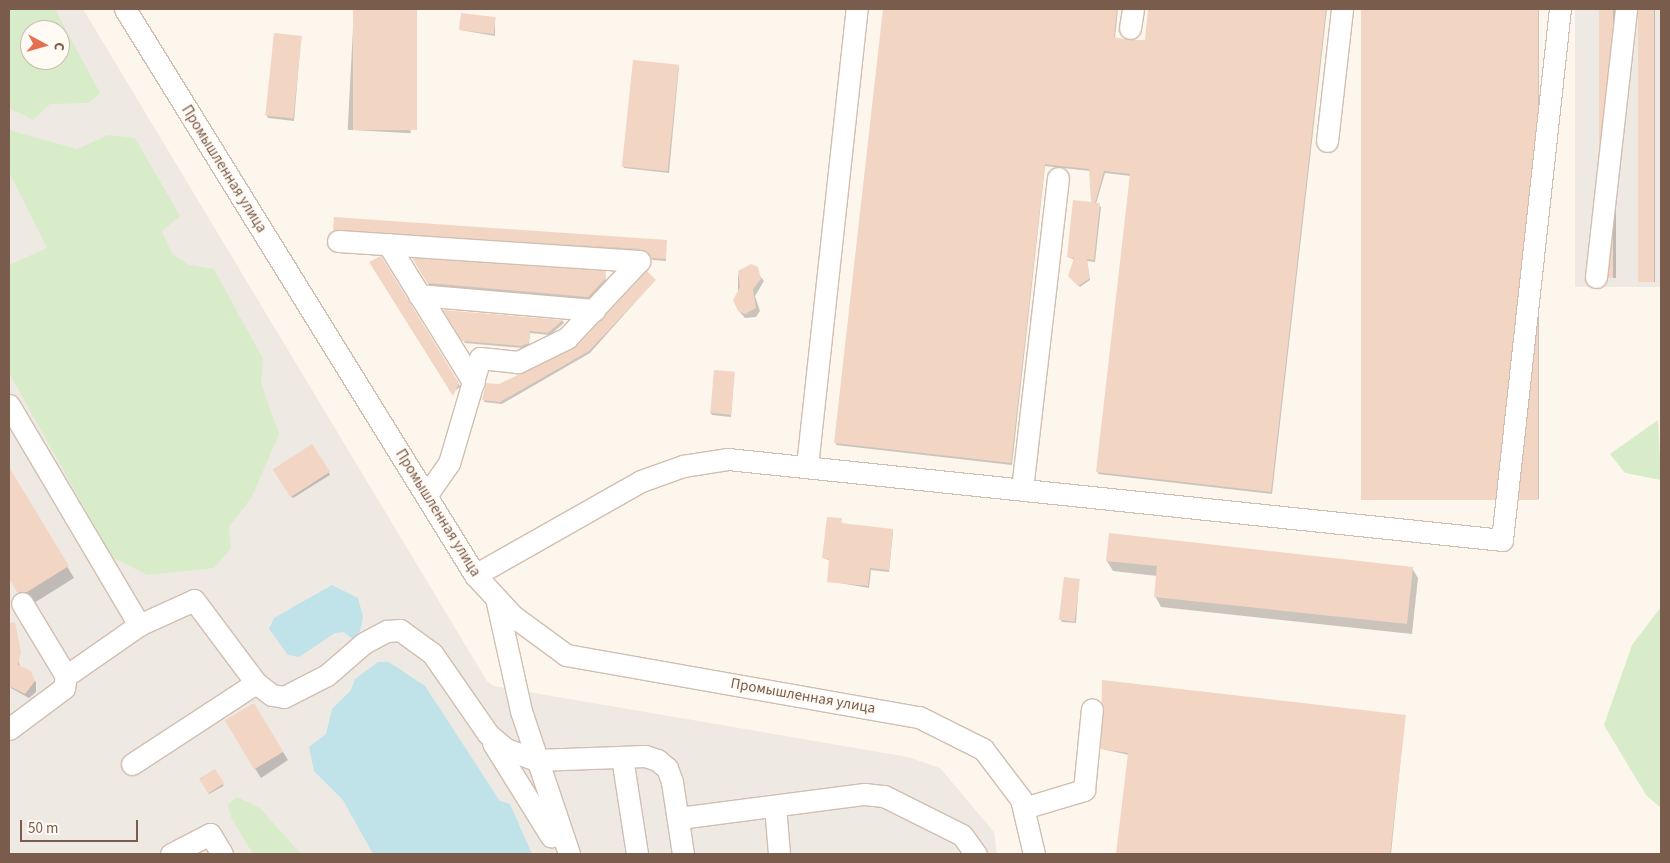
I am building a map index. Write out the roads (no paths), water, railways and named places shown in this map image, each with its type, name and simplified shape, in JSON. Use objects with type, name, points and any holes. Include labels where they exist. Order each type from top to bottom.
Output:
[{"type":"street","name":"Промышленная улица","points":[[125,9],[475,575],[496,598],[543,641],[566,655],[919,717],[983,749],[1024,808],[1034,854]]},
{"type":"street","points":[[807,466],[857,9]]},
{"type":"street","points":[[1327,141],[1342,9]]},
{"type":"street","points":[[475,575],[641,481],[683,466],[728,459],[1502,540],[1560,9]]},
{"type":"street","points":[[1596,276],[1626,9]]},
{"type":"street","points":[[1022,489],[1058,178]]},
{"type":"street","points":[[338,241],[640,262],[567,338],[518,362],[456,356]]},
{"type":"street","points":[[388,244],[474,383]]},
{"type":"street","points":[[419,295],[594,310]]},
{"type":"street","points":[[426,496],[448,463],[474,383],[480,358]]},
{"type":"street","points":[[9,405],[139,625]]},
{"type":"street","points":[[496,598],[536,760],[569,854]]},
{"type":"street","points":[[66,676],[139,625],[194,600],[256,683],[272,695],[296,693],[327,675],[364,643],[387,631],[400,630],[432,654],[488,734],[563,854]]},
{"type":"street","points":[[9,729],[64,688],[66,676],[22,603]]},
{"type":"street","points":[[132,764],[256,683]]},
{"type":"street","points":[[1024,808],[1084,790],[1092,709]]},
{"type":"street","points":[[488,734],[506,749],[536,760],[645,756],[667,768],[679,818],[683,854]]},
{"type":"street","points":[[622,757],[637,854]]},
{"type":"street","points":[[679,818],[864,794],[884,796],[962,835],[976,854]]},
{"type":"street","points":[[775,806],[779,854]]},
{"type":"street","points":[[171,854],[210,834],[222,854]]},
{"type":"water","points":[[332,585],[358,598],[363,617],[360,631],[353,640],[344,632],[335,633],[299,657],[288,655],[269,629],[274,618]]},
{"type":"water","points":[[378,662],[389,662],[425,686],[500,801],[510,804],[532,854],[373,854],[343,800],[314,771],[309,747],[326,734],[332,709],[351,690],[355,679]]}]
